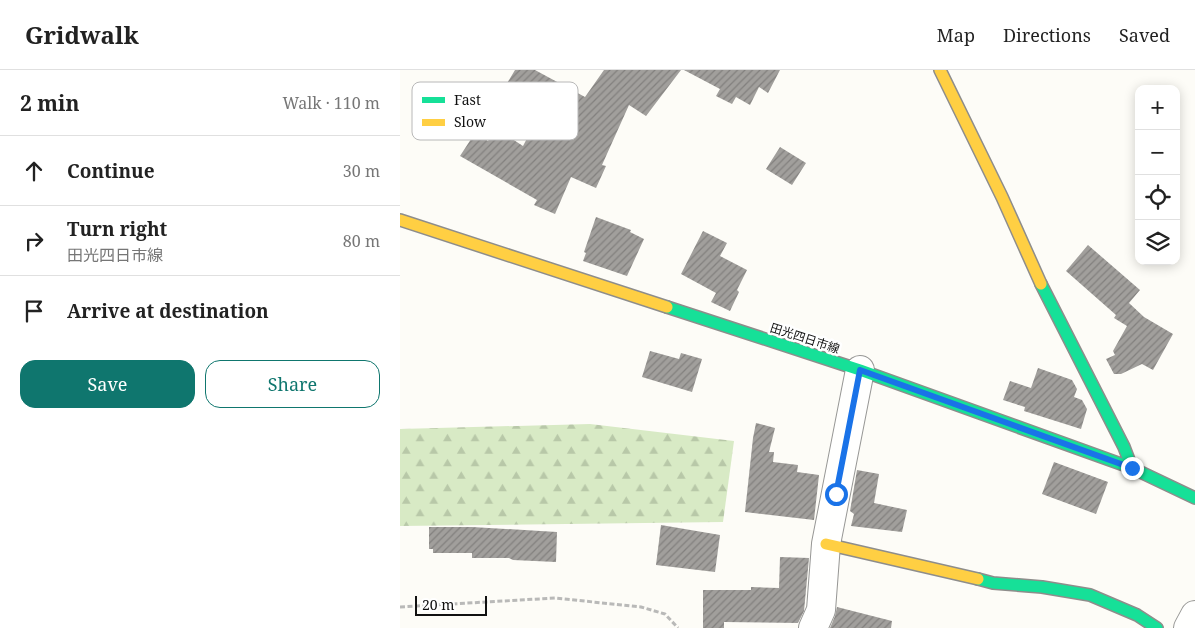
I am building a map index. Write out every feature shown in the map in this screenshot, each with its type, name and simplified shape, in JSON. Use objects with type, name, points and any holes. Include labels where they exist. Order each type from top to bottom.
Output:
[{"type":"main road","points":[[940,70],[1002,197],[1031,265],[1124,448],[1132,468]]},
{"type":"main road","name":"田光四日市線","points":[[400,220],[860,370],[1132,468],[1195,498]]},
{"type":"main road","points":[[826,544],[993,582],[1042,587],[1090,595],[1137,615],[1157,628]]},
{"type":"street","points":[[813,628],[821,610],[826,544],[860,370]]},
{"type":"street","points":[[1188,628],[1195,615]]},
{"type":"path","points":[[400,607],[555,598],[641,607],[665,614],[678,628]]},
{"type":"green space","points":[[590,424],[734,441],[723,522],[400,526],[400,429]]},
{"type":"building","points":[[515,70],[535,70],[557,82],[508,82]]},
{"type":"building","points":[[604,70],[681,70],[646,116],[629,105],[602,165],[606,166],[596,188],[571,177],[555,214],[534,205],[537,200],[460,156],[470,140],[514,140],[523,146],[526,140],[578,140],[578,93],[585,97]]},
{"type":"building","points":[[684,70],[780,70],[768,93],[759,87],[750,105],[736,97],[732,104],[716,96],[720,89]]},
{"type":"building","points":[[780,147],[806,163],[792,185],[766,169]]},
{"type":"building","points":[[596,217],[631,230],[630,232],[644,239],[627,276],[583,261],[586,253],[584,252]]},
{"type":"building","points":[[703,231],[727,243],[720,256],[747,270],[737,290],[739,292],[730,311],[711,302],[716,293],[681,274]]},
{"type":"building","points":[[1088,245],[1140,290],[1129,303],[1144,317],[1173,334],[1153,370],[1142,364],[1121,374],[1114,374],[1106,359],[1115,355],[1113,351],[1127,326],[1114,318],[1116,315],[1066,271]]},
{"type":"building","points":[[650,351],[679,359],[681,353],[702,359],[692,392],[642,377]]},
{"type":"building","points":[[1038,368],[1072,380],[1077,389],[1074,397],[1082,400],[1087,409],[1081,429],[1024,411],[1025,407],[1003,400],[1010,381],[1031,388]]},
{"type":"building","points":[[756,423],[775,428],[769,452],[774,452],[773,462],[798,465],[797,472],[819,475],[814,520],[745,512]]},
{"type":"building","points":[[1054,462],[1108,482],[1096,514],[1042,494]]},
{"type":"building","points":[[857,470],[879,474],[874,503],[907,510],[902,532],[851,526],[854,514],[850,511]]},
{"type":"building","points":[[661,525],[720,535],[715,572],[656,565]]},
{"type":"building","points":[[429,527],[472,527],[557,532],[556,562],[513,560],[509,558],[472,558],[472,553],[433,553],[433,549],[429,549]]},
{"type":"building","points":[[780,557],[809,558],[804,611],[798,623],[724,622],[724,628],[703,628],[703,590],[751,590],[751,587],[779,588]]},
{"type":"building","points":[[837,607],[892,621],[891,628],[830,628]]},
{"type":"traffic: fast","points":[[1041,284],[1124,447],[1132,468]]},
{"type":"traffic: fast","points":[[667,307],[860,370],[1132,468],[1195,498]]},
{"type":"traffic: fast","points":[[978,579],[993,583],[1042,587],[1090,595],[1137,615],[1157,628]]},
{"type":"traffic: slow","points":[[940,70],[1002,197],[1041,284]]},
{"type":"traffic: slow","points":[[400,220],[667,307]]},
{"type":"traffic: slow","points":[[826,544],[978,579]]},
{"type":"route","points":[[836,494],[860,370],[1132,468]]}]
